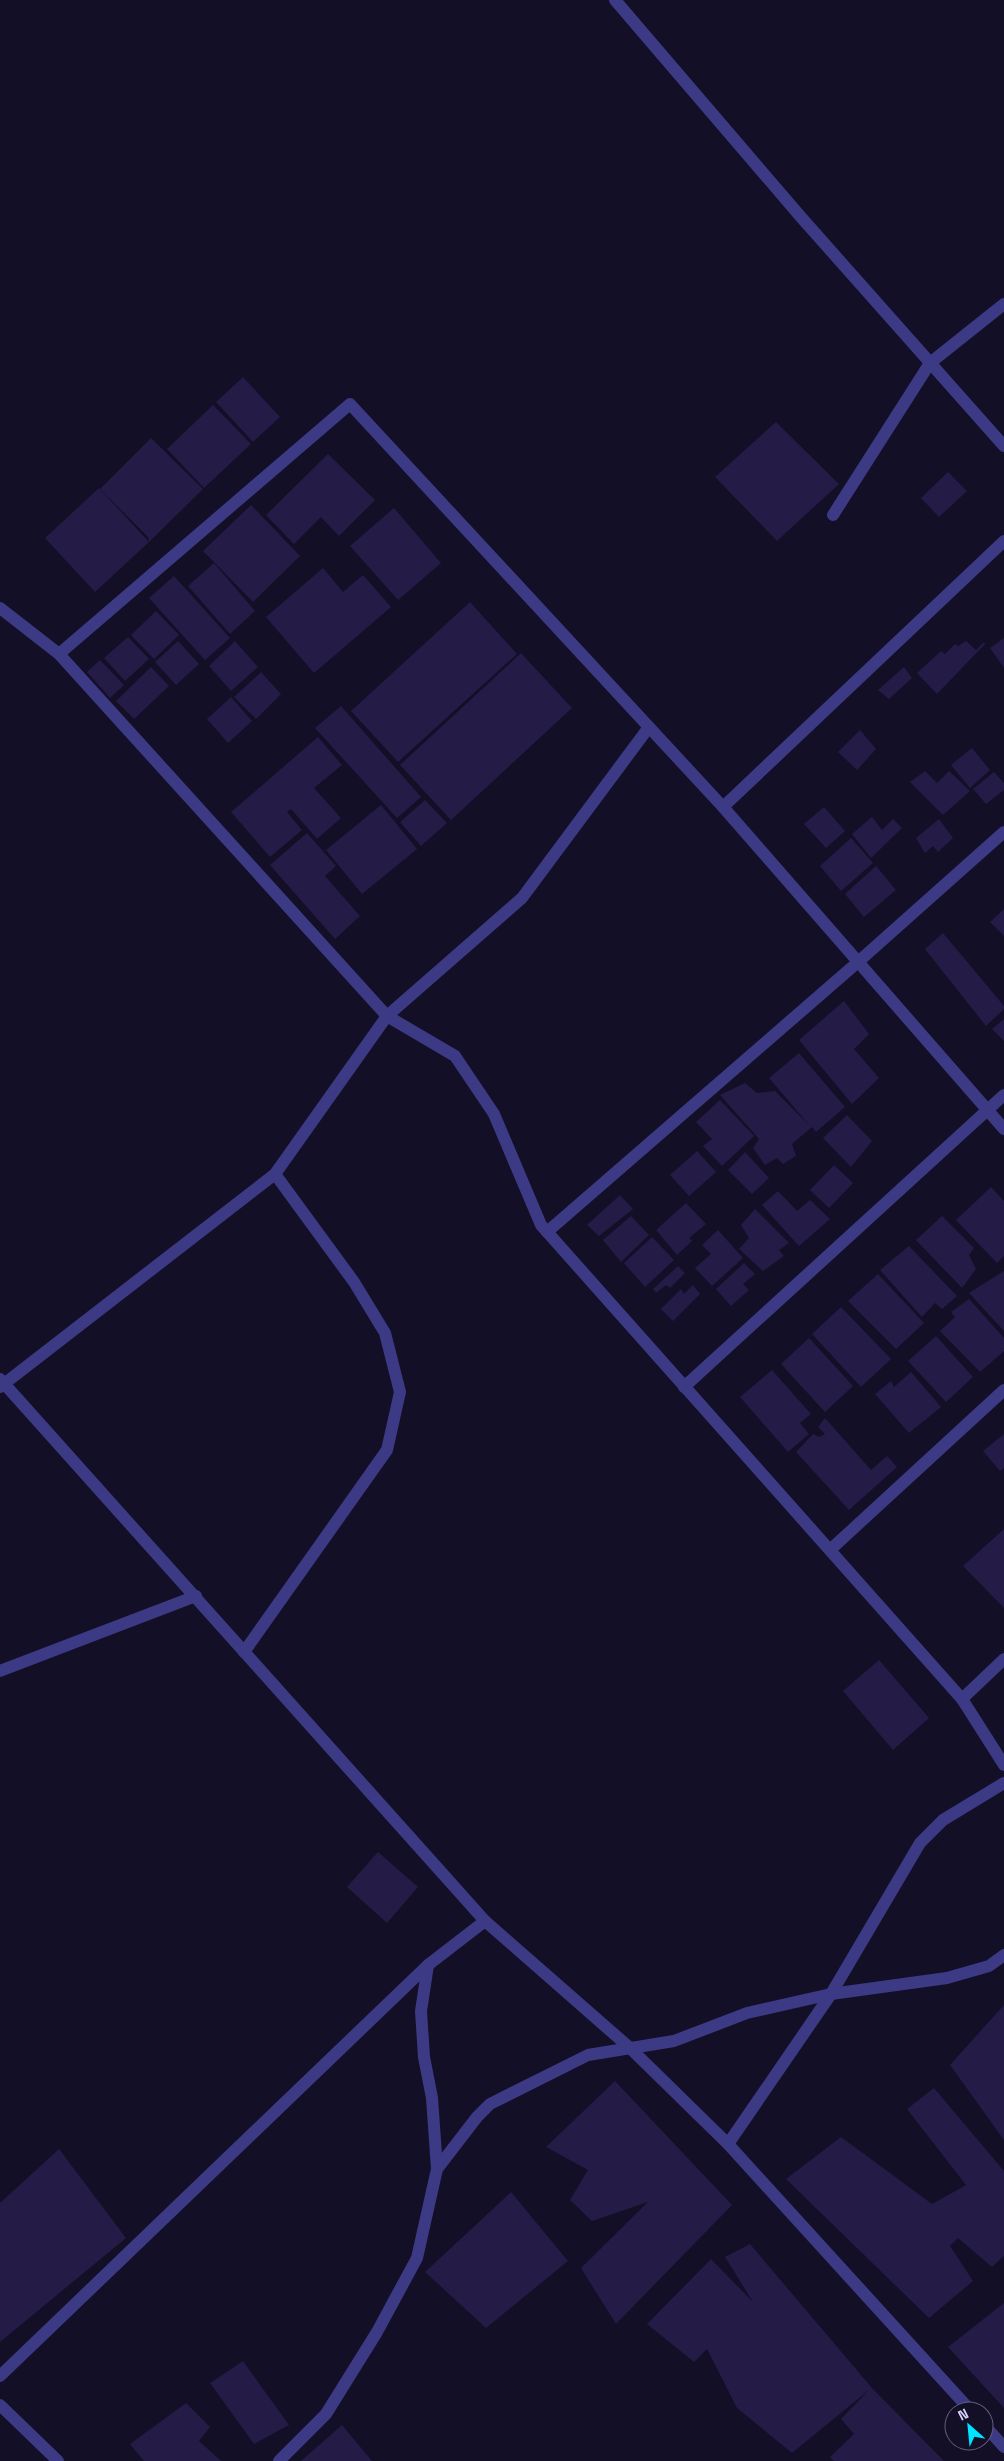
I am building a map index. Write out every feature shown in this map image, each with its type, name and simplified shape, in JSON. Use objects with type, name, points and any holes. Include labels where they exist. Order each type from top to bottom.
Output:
[{"type":"street","points":[[615,0],[800,216],[1004,446]]},
{"type":"street","points":[[833,515],[930,363],[1004,304]]},
{"type":"street","points":[[59,654],[350,404],[722,807],[1004,1129]]},
{"type":"street","points":[[722,807],[1004,542]]},
{"type":"street","points":[[0,608],[59,654],[387,1016],[455,1056],[494,1114],[541,1225],[962,1699],[1004,1765]]},
{"type":"street","points":[[649,727],[522,898],[387,1016],[275,1174],[2,1383],[196,1596],[485,1921],[630,2048],[728,2144],[962,2401]]},
{"type":"street","points":[[547,1232],[858,962],[1004,832]]},
{"type":"street","points":[[684,1387],[1004,1095]]},
{"type":"street","points":[[244,1652],[387,1450],[400,1392],[385,1333],[354,1282],[275,1174]]},
{"type":"street","points":[[830,1550],[1004,1390]]},
{"type":"street","points":[[0,1671],[196,1596]]},
{"type":"street","points":[[962,1699],[1004,1659]]},
{"type":"street","points":[[728,2144],[831,1994],[920,1843],[942,1820],[1004,1783]]},
{"type":"street","points":[[0,2376],[428,1965],[485,1921]]},
{"type":"street","points":[[437,2169],[477,2117],[490,2104],[588,2055],[674,2041],[747,2013],[831,1994],[947,1978],[988,1966],[1004,1955]]},
{"type":"street","points":[[279,2461],[326,2414],[381,2324],[417,2258],[437,2169],[432,2098],[424,2057],[421,2011],[428,1965]]},
{"type":"street","points":[[0,2405],[58,2461]]},
{"type":"street","points":[[994,2436],[1004,2447]]},
{"type":"building","points":[[243,377],[280,417],[253,442],[216,402]]},
{"type":"building","points":[[213,405],[251,444],[204,488],[167,449]]},
{"type":"building","points":[[776,422],[839,484],[777,541],[715,477]]},
{"type":"building","points":[[151,438],[203,489],[149,542],[148,537],[100,489]]},
{"type":"building","points":[[328,454],[375,500],[339,536],[321,517],[294,544],[266,515]]},
{"type":"building","points":[[948,472],[967,491],[939,517],[921,498]]},
{"type":"building","points":[[99,488],[149,542],[95,592],[45,538]]},
{"type":"building","points":[[251,505],[300,556],[253,602],[203,551]]},
{"type":"building","points":[[394,508],[441,563],[398,600],[350,546]]},
{"type":"building","points":[[214,563],[255,611],[230,634],[188,586]]},
{"type":"building","points":[[323,568],[343,592],[363,575],[391,607],[314,673],[266,617]]},
{"type":"building","points":[[174,576],[230,638],[205,660],[149,598]]},
{"type":"building","points":[[470,602],[517,654],[398,762],[351,711]]},
{"type":"building","points":[[156,611],[179,635],[154,659],[131,635]]},
{"type":"building","points":[[128,637],[149,659],[125,681],[104,658]]},
{"type":"building","points":[[1004,638],[1004,668],[990,648]]},
{"type":"building","points":[[178,641],[199,664],[176,685],[155,662]]},
{"type":"building","points":[[235,641],[258,667],[231,691],[209,666]]},
{"type":"building","points":[[966,641],[976,650],[984,642],[985,644],[937,694],[917,673],[941,651],[945,654],[955,644],[958,646]]},
{"type":"building","points":[[521,653],[572,708],[451,820],[400,765]]},
{"type":"building","points":[[100,660],[124,685],[110,698],[87,672]]},
{"type":"building","points":[[151,667],[169,686],[134,719],[116,701]]},
{"type":"building","points":[[904,667],[912,678],[889,699],[878,690]]},
{"type":"building","points":[[261,672],[281,694],[256,719],[234,697]]},
{"type":"building","points":[[231,697],[252,721],[228,743],[207,719]]},
{"type":"building","points":[[341,706],[421,797],[397,818],[315,728]]},
{"type":"building","points":[[860,730],[876,749],[857,770],[838,752]]},
{"type":"building","points":[[318,737],[342,765],[314,788],[341,818],[317,839],[291,809],[287,812],[302,830],[270,857],[231,812]]},
{"type":"building","points":[[972,748],[990,770],[970,788],[951,765]]},
{"type":"building","points":[[925,771],[937,783],[949,771],[970,791],[943,815],[910,782]]},
{"type":"building","points":[[994,772],[1004,783],[1004,790],[986,804],[973,789]]},
{"type":"building","points":[[425,800],[447,823],[421,846],[400,822]]},
{"type":"building","points":[[381,805],[417,849],[362,894],[326,850]]},
{"type":"building","points":[[824,807],[845,831],[826,848],[804,824]]},
{"type":"building","points":[[872,817],[882,830],[893,819],[902,828],[871,858],[852,834]]},
{"type":"building","points":[[939,819],[953,838],[938,852],[933,846],[925,853],[916,838]]},
{"type":"building","points":[[307,833],[336,866],[325,876],[360,916],[335,939],[270,865]]},
{"type":"building","points":[[851,838],[873,863],[841,891],[820,866]]},
{"type":"building","points":[[876,866],[896,890],[864,917],[845,894]]},
{"type":"building","points":[[1004,909],[1004,936],[990,922]]},
{"type":"building","points":[[943,933],[1004,1006],[1004,1009],[986,1026],[925,949]]},
{"type":"building","points":[[844,1001],[869,1034],[854,1049],[879,1078],[852,1104],[799,1040]]},
{"type":"building","points":[[1004,1019],[1004,1041],[992,1029]]},
{"type":"building","points":[[799,1053],[845,1107],[816,1132],[812,1127],[792,1144],[796,1156],[783,1164],[777,1158],[765,1165],[753,1148],[759,1139],[720,1095],[745,1083],[757,1093],[775,1091],[809,1125],[769,1078]]},
{"type":"building","points":[[720,1100],[754,1136],[722,1166],[703,1146],[712,1139],[696,1122]]},
{"type":"building","points":[[847,1115],[872,1141],[851,1167],[823,1138]]},
{"type":"building","points":[[697,1151],[716,1172],[689,1196],[670,1175]]},
{"type":"building","points":[[745,1152],[769,1178],[752,1194],[728,1170]]},
{"type":"building","points":[[834,1165],[853,1183],[829,1208],[810,1190]]},
{"type":"building","points":[[991,1187],[1004,1201],[1004,1256],[997,1263],[956,1220]]},
{"type":"building","points":[[778,1191],[797,1211],[810,1200],[830,1219],[799,1246],[762,1205]]},
{"type":"building","points":[[620,1195],[633,1209],[599,1236],[587,1225]]},
{"type":"building","points":[[686,1203],[706,1224],[689,1238],[692,1241],[677,1255],[656,1230]]},
{"type":"building","points":[[755,1209],[789,1243],[779,1250],[784,1256],[763,1271],[739,1249],[749,1238],[741,1225]]},
{"type":"building","points":[[631,1216],[649,1235],[621,1262],[603,1240]]},
{"type":"building","points":[[942,1216],[974,1248],[969,1255],[976,1269],[962,1288],[916,1240]]},
{"type":"building","points":[[718,1230],[743,1258],[712,1286],[695,1268],[711,1254],[702,1245]]},
{"type":"building","points":[[652,1237],[674,1260],[645,1287],[624,1263]]},
{"type":"building","points":[[909,1246],[957,1296],[942,1309],[935,1303],[922,1317],[880,1270]]},
{"type":"building","points":[[744,1263],[755,1274],[743,1284],[749,1290],[731,1306],[716,1289]]},
{"type":"building","points":[[678,1266],[685,1273],[670,1288],[666,1285],[656,1293],[653,1289]]},
{"type":"building","points":[[1004,1271],[1004,1331],[969,1293]]},
{"type":"building","points":[[878,1274],[924,1323],[896,1349],[848,1301]]},
{"type":"building","points":[[693,1285],[700,1294],[673,1321],[661,1309],[681,1289],[684,1294]]},
{"type":"building","points":[[969,1299],[1004,1338],[1004,1351],[980,1372],[940,1331],[955,1317],[951,1312]]},
{"type":"building","points":[[841,1307],[891,1359],[861,1387],[812,1334]]},
{"type":"building","points":[[936,1336],[973,1377],[946,1402],[908,1361]]},
{"type":"building","points":[[809,1338],[853,1386],[825,1412],[781,1364]]},
{"type":"building","points":[[772,1370],[811,1414],[800,1423],[809,1434],[788,1452],[740,1397]]},
{"type":"building","points":[[911,1372],[941,1407],[909,1433],[875,1394],[891,1381],[894,1387]]},
{"type":"building","points":[[825,1418],[871,1470],[887,1456],[897,1467],[849,1510],[796,1452],[813,1434],[819,1437],[825,1434],[818,1427]]},
{"type":"building","points":[[1004,1434],[1004,1468],[1000,1471],[983,1451]]},
{"type":"building","points":[[1004,1529],[1004,1608],[963,1566]]},
{"type":"building","points":[[879,1660],[929,1718],[893,1750],[843,1691]]},
{"type":"building","points":[[378,1852],[418,1887],[387,1923],[347,1887]]},
{"type":"building","points":[[1004,2005],[1004,2140],[950,2065]]},
{"type":"building","points":[[615,2081],[732,2205],[616,2324],[581,2268],[648,2202],[592,2221],[570,2200],[588,2170],[546,2147]]},
{"type":"building","points":[[934,2088],[1004,2171],[1004,2256],[992,2267],[958,2238],[950,2246],[973,2281],[929,2318],[786,2179],[841,2137],[932,2204],[966,2185],[907,2109]]},
{"type":"building","points":[[59,2149],[126,2238],[0,2342],[0,2203]]},
{"type":"building","points":[[511,2192],[568,2261],[486,2328],[425,2272]]},
{"type":"building","points":[[750,2244],[872,2388],[944,2461],[834,2461],[830,2457],[854,2434],[841,2419],[869,2390],[792,2453],[737,2408],[707,2349],[694,2362],[647,2324],[711,2259],[753,2302],[725,2257]]},
{"type":"building","points":[[1004,2303],[1004,2408],[948,2347]]},
{"type":"building","points":[[243,2361],[289,2425],[254,2444],[210,2383]]},
{"type":"building","points":[[186,2403],[210,2427],[199,2441],[221,2461],[144,2461],[130,2444]]},
{"type":"building","points":[[342,2425],[372,2461],[301,2461]]}]
